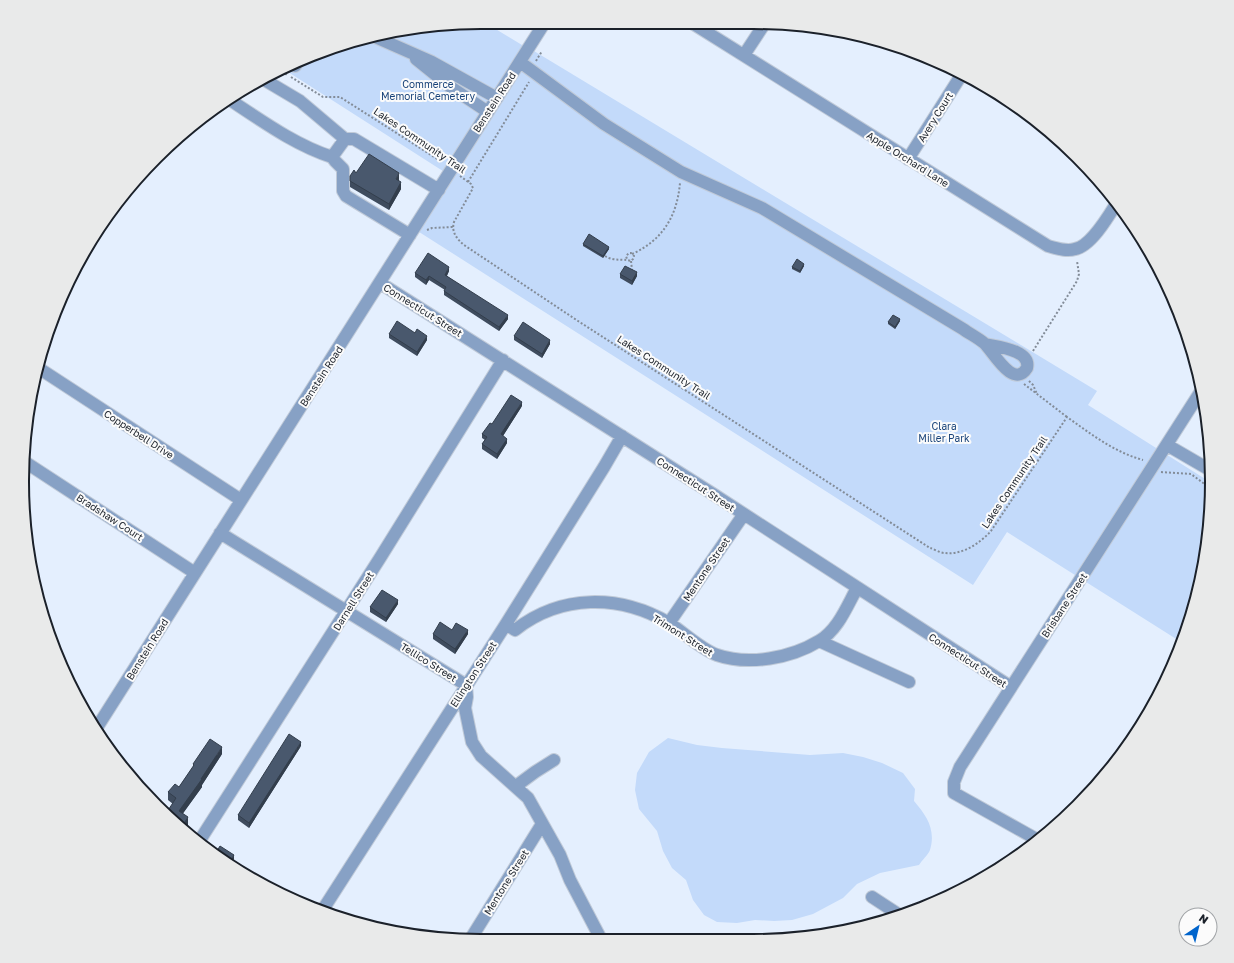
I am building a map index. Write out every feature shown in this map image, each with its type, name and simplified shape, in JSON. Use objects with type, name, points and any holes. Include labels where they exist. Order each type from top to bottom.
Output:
[{"type":"street","name":"Benstein Road","points":[[99,724],[541,29]]},
{"type":"street","name":"Apple Orchard Lane","points":[[702,29],[1048,246],[1063,250],[1076,249]]},
{"type":"street","points":[[744,55],[761,29]]},
{"type":"street","points":[[382,40],[432,62],[497,98]]},
{"type":"street","points":[[409,53],[452,88],[488,112]]},
{"type":"street","points":[[520,62],[604,124],[681,172],[762,208],[963,329],[985,344]]},
{"type":"street","name":"Avery Court","points":[[908,159],[959,79]]},
{"type":"street","points":[[269,83],[300,101],[345,139],[354,139],[438,190]]},
{"type":"street","points":[[234,103],[265,123],[314,151],[332,157],[343,169],[343,191],[346,196],[410,235]]},
{"type":"street","points":[[332,157],[345,139]]},
{"type":"street","points":[[1076,249],[1088,242],[1113,208]]},
{"type":"street","name":"Connecticut Street","points":[[380,283],[744,514],[1011,687]]},
{"type":"street","name":"Darnell Street","points":[[202,837],[346,611],[503,360]]},
{"type":"street","name":"Copperbell Drive","points":[[42,372],[241,500]]},
{"type":"street","name":"Brisbane Street","points":[[1032,837],[954,793],[954,782],[960,767],[1197,398]]},
{"type":"street","name":"Ellington Street","points":[[325,906],[506,624],[622,436]]},
{"type":"street","points":[[1167,444],[1204,467]]},
{"type":"street","name":"Bradshaw Court","points":[[30,465],[195,573]]},
{"type":"street","name":"Mentone Street","points":[[669,624],[744,514]]},
{"type":"street","name":"Tellico Street","points":[[220,533],[466,685],[467,697],[465,708],[472,742],[481,756],[528,798],[560,855],[570,880],[598,934]]},
{"type":"street","name":"Trimont Street","points":[[506,624],[515,630],[524,623],[556,607],[586,602],[612,602],[646,612],[669,624],[715,655],[735,660],[758,659],[787,655],[809,647],[827,636],[837,624],[857,588]]},
{"type":"street","points":[[820,641],[909,682]]},
{"type":"street","points":[[516,786],[554,760]]},
{"type":"street","name":"Mentone Street","points":[[474,934],[542,824]]},
{"type":"street","points":[[872,897],[894,911]]},
{"type":"path","points":[[552,35],[556,29]]},
{"type":"path","points":[[468,182],[531,80],[536,60],[544,47]]},
{"type":"path","name":"Lakes Community Trail","points":[[286,74],[323,97],[340,97],[445,164],[473,186],[454,222],[453,227],[458,240],[464,245],[572,317],[930,548],[944,553],[960,551],[971,547],[985,537],[991,531],[1067,417]]},
{"type":"path","points":[[626,259],[628,254],[632,254],[646,248],[662,234],[675,212],[680,190],[681,172]]},
{"type":"path","points":[[426,231],[432,228],[453,227]]},
{"type":"path","points":[[1030,355],[1077,281],[1079,274],[1076,249]]},
{"type":"path","points":[[630,273],[632,270],[631,261],[634,257],[632,254]]},
{"type":"path","points":[[605,256],[610,259],[626,259],[631,261]]},
{"type":"path","points":[[1026,377],[1033,384],[1037,394],[1112,448],[1129,456],[1148,462],[1164,473],[1191,474],[1205,484]]},
{"type":"green space","name":"Commerce Memorial Cemetery","points":[[496,29],[527,48],[446,173],[289,72],[308,63],[364,44],[422,33],[452,30]]},
{"type":"green space","name":"Clara Miller Park","points":[[529,48],[1097,391],[1088,405],[1205,479],[1204,511],[1196,570],[1190,599],[1177,639],[1007,532],[973,585],[416,230]]},
{"type":"green space","points":[[668,738],[697,745],[722,748],[810,755],[843,753],[882,763],[903,773],[915,789],[914,801],[923,812],[931,830],[932,843],[930,850],[919,865],[880,873],[857,884],[843,898],[813,914],[792,920],[755,920],[737,923],[717,922],[704,915],[693,900],[686,880],[672,868],[663,851],[657,831],[639,809],[635,790],[637,773],[649,752]]},
{"type":"building","points":[[369,154],[399,173],[396,179],[401,182],[389,204],[350,181],[350,176],[354,170],[356,173]]},
{"type":"building","points":[[589,234],[609,247],[603,256],[583,244]]},
{"type":"building","points":[[428,253],[449,267],[445,275],[508,315],[499,327],[444,291],[446,287],[429,276],[426,280],[415,273]]},
{"type":"building","points":[[797,259],[804,264],[800,271],[792,267]]},
{"type":"building","points":[[625,266],[637,272],[632,281],[620,274]]},
{"type":"building","points":[[893,315],[900,319],[895,327],[888,322]]},
{"type":"building","points":[[397,321],[415,333],[417,329],[427,336],[417,352],[389,334]]},
{"type":"building","points":[[523,322],[550,340],[542,354],[514,336]]},
{"type":"building","points":[[511,395],[522,402],[501,434],[507,439],[497,454],[482,444],[487,437],[482,434],[490,423],[492,424]]},
{"type":"building","points":[[382,590],[398,600],[386,618],[370,607]]},
{"type":"building","points":[[440,622],[452,630],[456,623],[468,630],[455,649],[433,634]]},
{"type":"building","points":[[289,734],[301,742],[249,823],[238,815]]},
{"type":"building","points":[[210,739],[222,747],[202,779],[179,811],[188,817],[184,823],[169,808],[176,798],[168,792],[175,784],[179,787],[194,765],[193,764]]},
{"type":"building","points":[[220,846],[234,855],[231,859],[218,849]]}]
